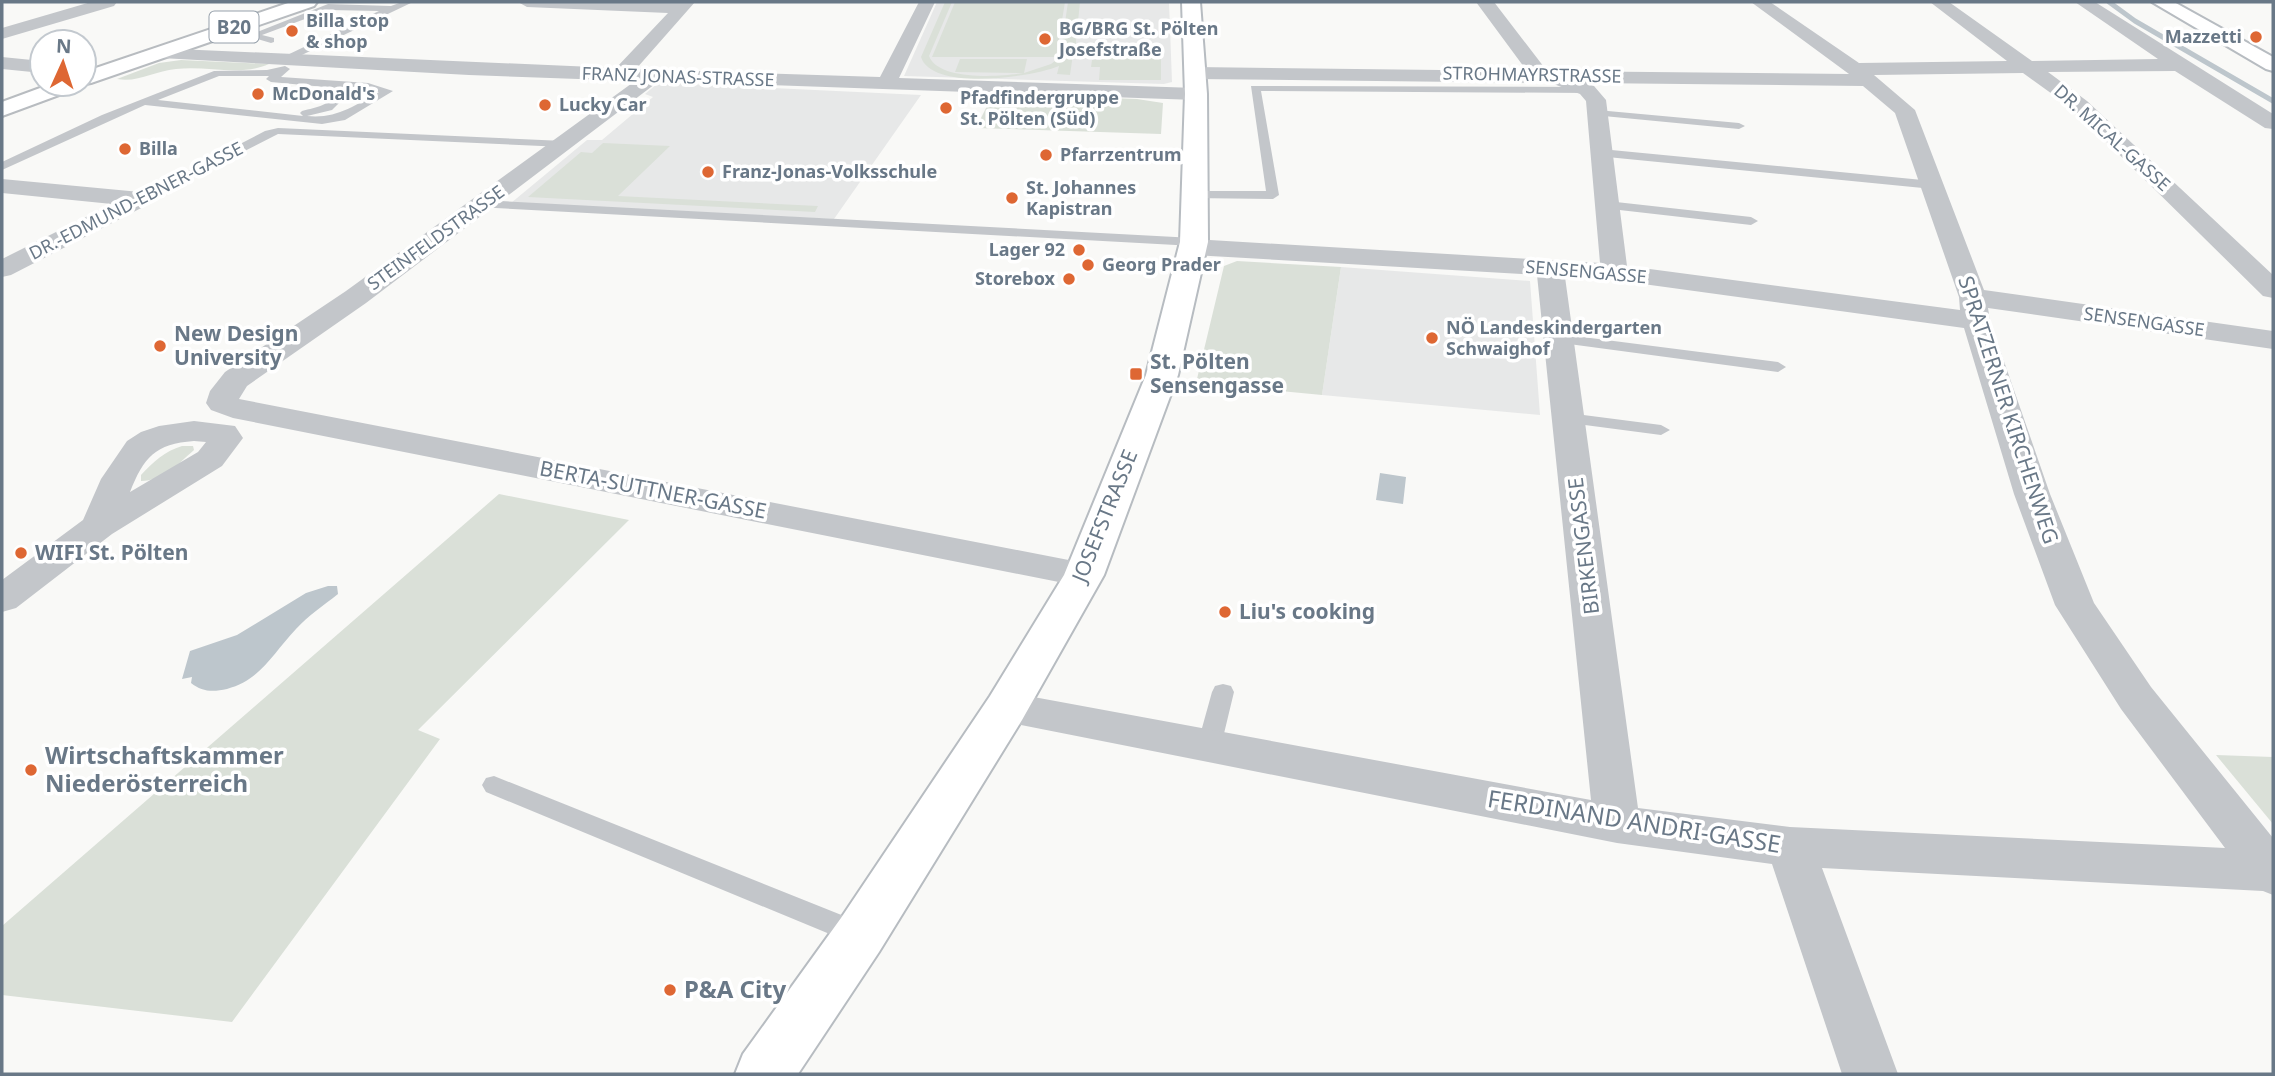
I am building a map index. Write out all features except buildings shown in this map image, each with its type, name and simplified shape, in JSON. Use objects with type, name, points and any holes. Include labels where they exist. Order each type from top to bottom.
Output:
[{"type":"street","points":[[2,34],[108,2]]},
{"type":"street","name":"B20","points":[[98,72],[308,2]]},
{"type":"street","points":[[527,2],[684,5]]},
{"type":"street","points":[[886,85],[928,2]]},
{"type":"street","name":"JOSEFSTRASSE","points":[[764,1074],[860,935],[1006,708],[1084,575],[1162,375],[1193,244],[1196,84],[1191,2]]},
{"type":"street","points":[[1485,2],[1545,75],[1587,90],[1594,96],[1614,272]]},
{"type":"street","name":"SPRATZERNER KIRCHENWEG","points":[[1759,2],[1862,74],[1906,110],[1975,309],[2032,494],[2075,604],[2136,698],[2272,872]]},
{"type":"street","name":"DR. MICAL-GASSE","points":[[1938,2],[2080,105],[2273,290]]},
{"type":"street","points":[[2084,2],[2179,65],[2273,122]]},
{"type":"street","points":[[2161,2],[2273,65]]},
{"type":"street","points":[[621,74],[684,5]]},
{"type":"street","name":"FRANZ JONAS-STRASSE","points":[[161,52],[886,85],[1196,84]]},
{"type":"street","points":[[2,63],[28,66]]},
{"type":"street","name":"STROHMAYRSTRASSE","points":[[1196,84],[1545,75],[1862,74],[2030,67],[2179,65]]},
{"type":"street","name":"STEINFELDSTRASSE","points":[[222,403],[226,391],[236,379],[356,297],[655,75]]},
{"type":"street","points":[[2,109],[32,98]]},
{"type":"street","points":[[2,186],[140,199]]},
{"type":"street","name":"DR.-EDMUND-EBNER-GASSE","points":[[2,269],[140,199]]},
{"type":"street","name":"SENSENGASSE","points":[[1193,244],[1614,272],[2273,340]]},
{"type":"street","name":"BIRKENGASSE","points":[[1550,269],[1616,824]]},
{"type":"street","name":"BERTA-SUTTNER-GASSE","points":[[222,403],[233,408],[1084,575]]},
{"type":"street","points":[[2,599],[99,526]]},
{"type":"street","name":"FERDINAND ANDRI-GASSE","points":[[1006,708],[1616,824],[1790,847],[2272,872]]},
{"type":"street","points":[[1790,847],[1870,1074]]},
{"type":"lane","points":[[2,166],[143,102],[218,73],[295,56],[409,2]]},
{"type":"lane","points":[[271,40],[252,36],[331,6],[392,9]]},
{"type":"lane","points":[[270,116],[327,114],[365,97],[267,83],[295,56]]},
{"type":"lane","points":[[143,102],[330,121],[341,118],[388,90],[271,79]]},
{"type":"lane","points":[[1195,195],[1273,195],[1253,81],[1587,90]]},
{"type":"lane","points":[[270,116],[319,112],[339,99],[339,92]]},
{"type":"lane","points":[[1597,113],[1739,125]]},
{"type":"lane","name":"DR.-EDMUND-EBNER-GASSE","points":[[140,199],[269,133],[564,144]]},
{"type":"lane","points":[[1601,152],[1933,185]]},
{"type":"lane","points":[[482,204],[1193,244]]},
{"type":"lane","points":[[1608,205],[1751,221]]},
{"type":"lane","points":[[1559,339],[1778,367]]},
{"type":"lane","points":[[1568,418],[1661,430]]},
{"type":"lane","points":[[1209,746],[1223,692]]},
{"type":"lane","points":[[494,785],[860,935]]},
{"type":"shaded area","name":"BG/BRG St. Pölten Josefstraße","points":[[937,2],[1169,2],[1172,82],[1164,84],[904,76]]},
{"type":"shaded area","points":[[945,2],[952,2],[929,56],[945,70],[957,73],[972,75],[1001,76],[1023,73],[955,72],[960,59],[1027,59],[1024,73],[1051,64],[1060,57],[1068,2],[1080,2],[1075,51],[1161,51],[1161,80],[1099,80],[1100,67],[1091,67],[1092,60],[1101,60],[1101,54],[1073,54],[1070,75],[1057,74],[1059,66],[1028,74],[984,79],[944,75],[929,68],[921,57]]},
{"type":"shaded area","points":[[955,2],[1065,2],[1056,57],[932,57]]},
{"type":"shaded area","points":[[181,60],[269,64],[247,70],[176,69],[132,79],[117,79],[159,63]]},
{"type":"shaded area","name":"Franz-Jonas-Volksschule","points":[[657,84],[921,95],[834,219],[511,203],[587,140],[602,140],[653,97],[645,94]]},
{"type":"shaded area","points":[[993,94],[1137,99],[1163,103],[1161,134],[976,128]]},
{"type":"shaded area","points":[[603,143],[670,146],[618,196],[818,206],[815,212],[528,197],[581,152],[592,153]]},
{"type":"shaded area","points":[[1237,261],[1341,267],[1322,395],[1196,383],[1224,266]]},
{"type":"shaded area","name":"NÖ Landeskindergarten Schwaighof","points":[[1341,267],[1530,281],[1540,415],[1322,395]]},
{"type":"shaded area","points":[[182,446],[193,446],[194,450],[163,475],[141,481],[141,475],[155,461]]},
{"type":"shaded area","points":[[1380,473],[1406,477],[1403,504],[1376,500]]},
{"type":"shaded area","points":[[499,494],[629,520],[418,730],[440,739],[232,1022],[2,995],[2,926]]},
{"type":"shaded area","points":[[337,586],[338,594],[301,624],[266,665],[249,679],[227,689],[212,691],[195,686],[191,683],[192,677],[182,679],[190,651],[237,635],[306,593]]},
{"type":"shaded area","points":[[2216,755],[2273,757],[2273,824]]},
{"type":"waterway","points":[[2109,2],[2135,21],[2273,101]]},
{"type":"place","name":"Billa stop & shop","points":[[292,31]]},
{"type":"place","name":"Mazzetti","points":[[2256,37]]},
{"type":"place","name":"BG/BRG St. Pölten Josefstraße","points":[[1045,39]]},
{"type":"place","name":"McDonald's","points":[[258,94]]},
{"type":"place","name":"Lucky Car","points":[[545,105]]},
{"type":"place","name":"Pfadfindergruppe St. Pölten (Süd)","points":[[946,108]]},
{"type":"place","name":"Billa","points":[[125,149]]},
{"type":"place","name":"Pfarrzentrum","points":[[1046,155]]},
{"type":"place","name":"Franz-Jonas-Volksschule","points":[[708,172]]},
{"type":"place","name":"St. Johannes Kapistran","points":[[1012,198]]},
{"type":"place","name":"Lager 92","points":[[1079,250]]},
{"type":"place","name":"Georg Prader","points":[[1088,265]]},
{"type":"place","name":"Storebox","points":[[1069,279]]},
{"type":"place","name":"NÖ Landeskindergarten Schwaighof","points":[[1432,338]]},
{"type":"place","name":"New Design University","points":[[160,346]]},
{"type":"place","name":"St. Pölten Sensengasse","points":[[1136,374]]},
{"type":"place","name":"WIFI St. Pölten","points":[[21,553]]},
{"type":"place","name":"Liu's cooking","points":[[1225,612]]},
{"type":"place","name":"Wirtschaftskammer Niederösterreich","points":[[31,770]]},
{"type":"place","name":"P&A City","points":[[670,990]]}]
